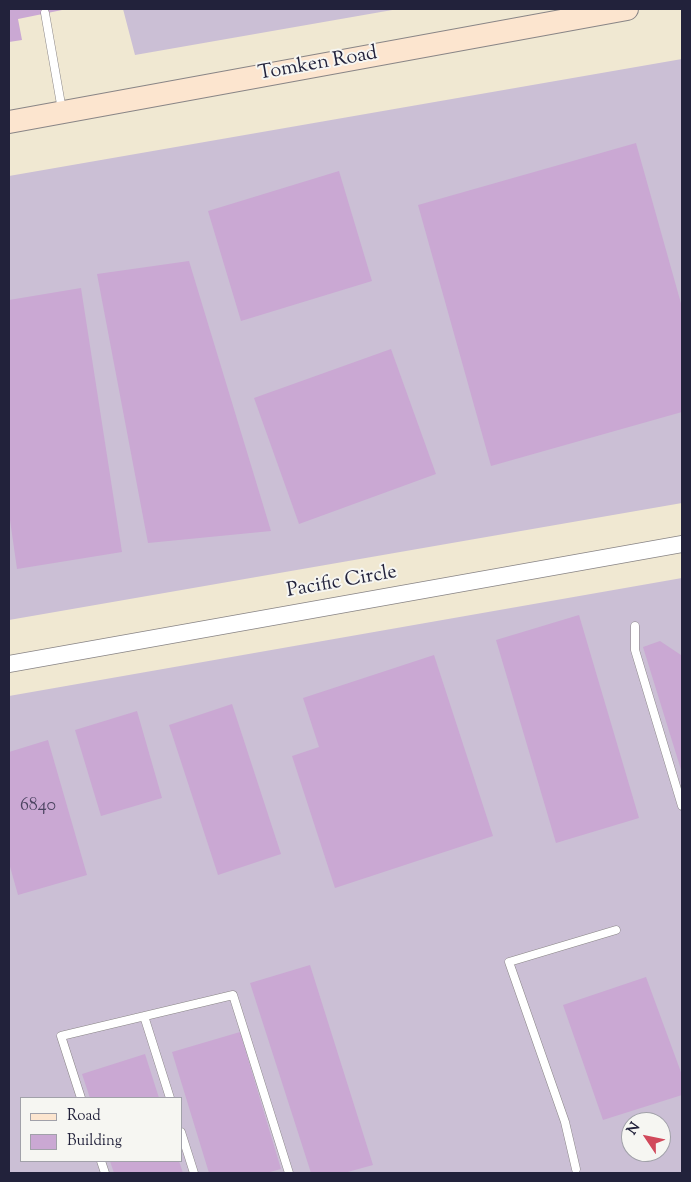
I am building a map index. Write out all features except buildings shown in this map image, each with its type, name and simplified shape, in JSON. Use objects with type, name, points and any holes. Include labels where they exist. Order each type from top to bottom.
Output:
[{"type":"main road","name":"Tomken Road","points":[[9,122],[627,9]]},
{"type":"street","name":"Pacific Circle","points":[[9,664],[682,544]]},
{"type":"lane","points":[[45,13],[62,112]]},
{"type":"lane","points":[[635,626],[635,650],[682,806]]},
{"type":"lane","points":[[576,1169],[565,1122],[509,962],[616,930]]},
{"type":"lane","points":[[81,1097],[61,1036],[233,996],[289,1173]]},
{"type":"lane","points":[[144,1016],[170,1097]]},
{"type":"lane","points":[[182,1135],[194,1173]]},
{"type":"shaded area","points":[[123,9],[398,9],[135,55]]},
{"type":"shaded area","points":[[682,59],[682,503],[9,620],[9,176]]},
{"type":"shaded area","points":[[682,578],[682,1173],[9,1173],[9,696]]}]
